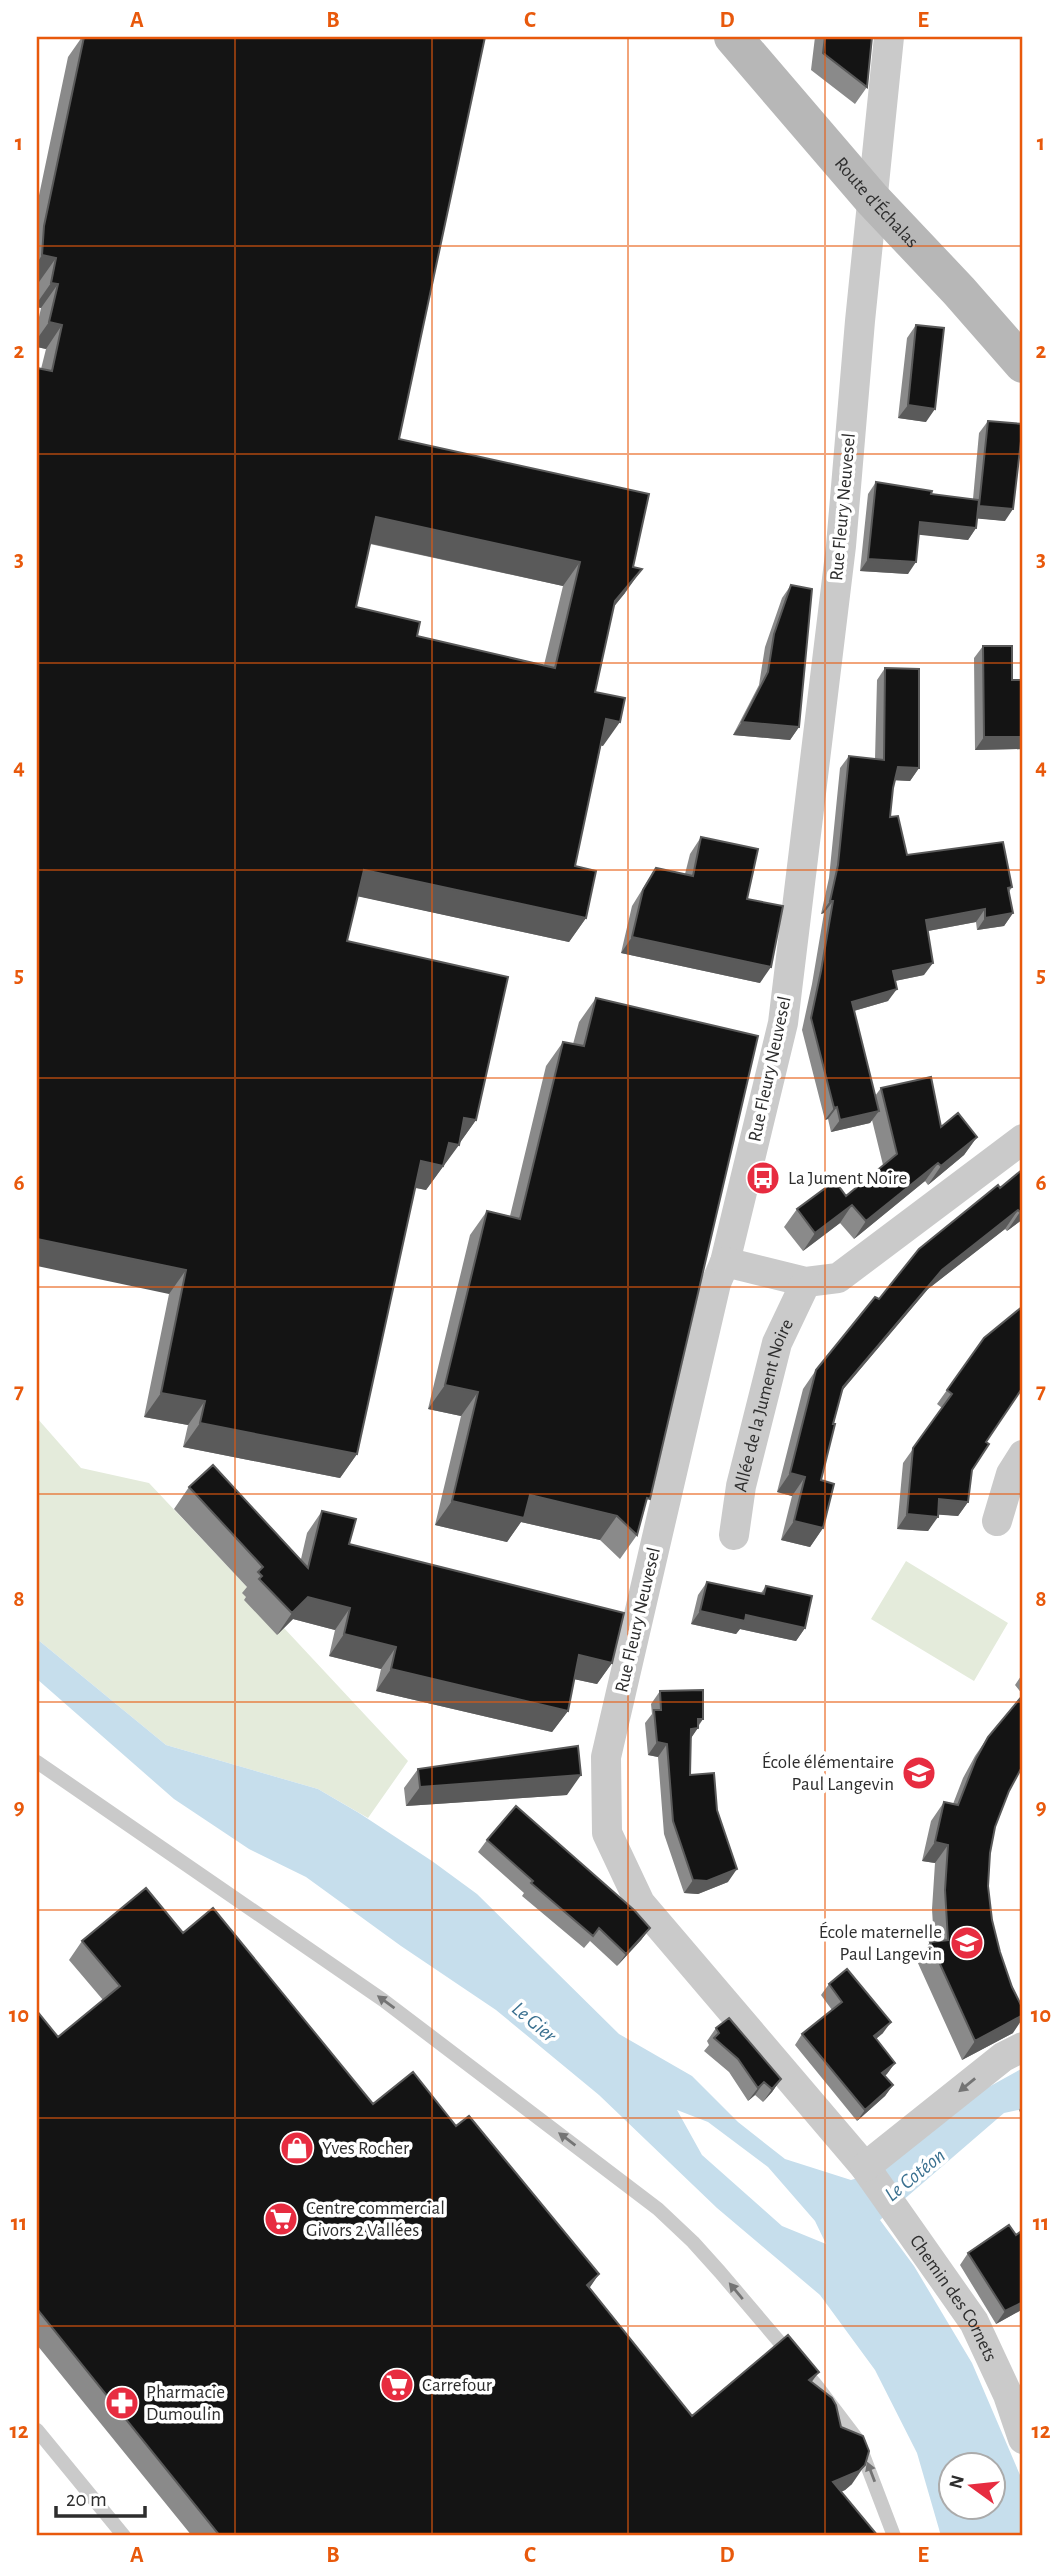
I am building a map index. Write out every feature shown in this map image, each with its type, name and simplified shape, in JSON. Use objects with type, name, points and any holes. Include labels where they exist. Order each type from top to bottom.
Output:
[{"type":"street","name":"Route d'Échalas","points":[[733,37],[873,199],[1023,364]]},
{"type":"street","name":"Rue Fleury Neuvesel","points":[[864,2167],[640,1903],[607,1833],[606,1757],[716,1283],[724,1262],[783,1023],[841,546],[889,37]]},
{"type":"street","points":[[724,1262],[807,1282],[838,1278],[1023,1139]]},
{"type":"street","name":"Allée de la Jument Noire","points":[[734,1535],[741,1486],[778,1343],[807,1282]]},
{"type":"street","points":[[997,1521],[1011,1474],[1023,1455]]},
{"type":"street","points":[[864,2167],[1003,2057],[1023,2047]]},
{"type":"street","name":"Chemin des Cornets","points":[[864,2167],[974,2322],[1008,2395],[1023,2439]]},
{"type":"lane","points":[[37,1762],[383,2000],[658,2209],[720,2272],[858,2439],[894,2536]]},
{"type":"lane","points":[[37,2430],[124,2536]]},
{"type":"green space","points":[[37,1418],[81,1468],[149,1483],[248,1588],[246,1598],[277,1634],[284,1628],[408,1761],[368,1818],[318,1789],[166,1745],[37,1639]]},
{"type":"green space","points":[[906,1561],[1008,1623],[974,1681],[871,1619]]},
{"type":"water","points":[[37,1639],[166,1745],[318,1789],[432,1861],[477,1894],[619,2034],[692,2076],[738,2122],[785,2159],[851,2180],[881,2171],[985,2089],[1023,2068],[1023,2109],[1004,2113],[880,2220],[914,2266],[972,2363],[1023,2482],[1023,2536],[941,2536],[917,2453],[875,2370],[820,2295],[717,2208],[599,2095],[496,2010],[306,1877],[249,1849],[174,1799],[37,1679]],"holes":[[[677,2110],[708,2122],[768,2167],[815,2221],[826,2244],[782,2226],[702,2155]]]},
{"type":"building","points":[[84,37],[485,37],[399,439],[649,494],[633,567],[642,569],[615,601],[595,692],[625,698],[620,722],[606,719],[575,866],[596,871],[586,918],[364,870],[347,941],[508,977],[476,1120],[464,1118],[459,1145],[449,1143],[443,1166],[421,1161],[357,1454],[200,1423],[205,1401],[161,1393],[186,1270],[37,1239],[37,368],[52,371],[62,325],[49,322],[58,284],[51,283],[56,258],[42,255],[44,226]],"holes":[[[376,517],[580,562],[555,668],[417,636],[420,622],[356,607]]]},
{"type":"building","points":[[825,37],[872,37],[867,87],[823,53]]},
{"type":"building","points":[[916,325],[944,328],[935,409],[908,405]]},
{"type":"building","points":[[988,421],[1023,424],[1013,509],[979,506]]},
{"type":"building","points":[[876,482],[932,491],[931,494],[979,500],[976,528],[920,522],[916,562],[868,559]]},
{"type":"building","points":[[791,585],[812,589],[799,727],[742,722],[768,672],[774,634]]},
{"type":"building","points":[[983,646],[1012,646],[1012,680],[1023,680],[1023,737],[984,737]]},
{"type":"building","points":[[885,668],[919,669],[919,768],[898,767],[890,817],[898,816],[907,855],[1003,842],[1012,887],[1008,888],[1013,913],[985,918],[985,909],[926,920],[933,963],[893,971],[897,989],[852,1002],[879,1111],[840,1120],[837,1107],[834,1108],[811,1018],[833,901],[830,901],[838,865],[849,756],[884,760]]},
{"type":"building","points":[[701,837],[758,849],[747,899],[783,906],[771,967],[632,937],[643,890],[656,868],[693,876]]},
{"type":"building","points":[[596,998],[758,1036],[650,1499],[647,1498],[637,1535],[617,1516],[530,1495],[524,1518],[452,1501],[478,1392],[445,1385],[487,1211],[520,1219],[563,1042],[584,1046]]},
{"type":"building","points":[[931,1077],[941,1127],[958,1113],[977,1137],[941,1166],[938,1163],[866,1221],[852,1205],[815,1233],[797,1209],[835,1181],[846,1196],[897,1154],[881,1088]]},
{"type":"building","points":[[1023,1169],[1023,1210],[1018,1210],[942,1270],[843,1387],[821,1480],[834,1484],[823,1528],[794,1521],[805,1477],[790,1473],[816,1370],[875,1297],[879,1299],[919,1249],[998,1185],[1000,1188]]},
{"type":"building","points":[[1023,1306],[1023,1387],[986,1442],[989,1444],[972,1470],[968,1502],[939,1499],[938,1517],[907,1514],[913,1448],[952,1394],[947,1390],[984,1338]]},
{"type":"building","points":[[213,1465],[308,1568],[322,1511],[356,1519],[349,1544],[624,1613],[612,1663],[579,1655],[568,1711],[391,1669],[396,1647],[344,1634],[350,1608],[308,1597],[292,1613],[259,1579],[262,1576],[258,1572],[263,1567],[189,1487]]},
{"type":"building","points":[[707,1582],[764,1594],[766,1586],[812,1596],[805,1628],[746,1615],[745,1621],[700,1611]]},
{"type":"building","points":[[703,1690],[703,1719],[698,1719],[698,1728],[691,1729],[690,1775],[714,1773],[717,1810],[737,1869],[707,1881],[693,1880],[673,1821],[667,1744],[657,1742],[654,1710],[661,1710],[660,1691]]},
{"type":"building","points":[[1023,1695],[1023,1765],[995,1827],[988,1886],[992,1920],[1000,1952],[1023,2015],[975,2041],[930,1942],[948,1940],[945,1890],[948,1845],[935,1842],[944,1802],[958,1805],[988,1737]]},
{"type":"building","points":[[578,1746],[581,1775],[420,1787],[418,1769]]},
{"type":"building","points":[[516,1806],[634,1910],[650,1928],[626,1954],[599,1928],[593,1936],[531,1883],[533,1881],[487,1840]]},
{"type":"building","name":"Centre commercial Givors 2 Vallées","points":[[146,1888],[183,1933],[213,1908],[373,2104],[413,2072],[456,2126],[469,2116],[599,2274],[587,2285],[692,2416],[788,2335],[819,2372],[809,2380],[832,2398],[841,2427],[863,2436],[869,2451],[865,2465],[859,2471],[833,2482],[878,2536],[220,2536],[37,2309],[37,2011],[58,2037],[120,1986],[82,1941]]},
{"type":"building","points":[[847,1969],[891,2022],[874,2036],[895,2063],[882,2073],[893,2085],[865,2110],[802,2034],[842,2002],[829,1984]]},
{"type":"building","points":[[729,2018],[781,2079],[772,2089],[764,2082],[758,2088],[738,2059],[714,2038],[719,2033],[716,2028]]},
{"type":"building","points":[[1009,2225],[1016,2235],[1023,2230],[1023,2302],[1005,2311],[968,2253]]},
{"type":"place","name":"La Jument Noire","points":[[763,1178]]},
{"type":"place","name":"École élémentaire Paul Langevin","points":[[919,1773]]},
{"type":"place","name":"École maternelle Paul Langevin","points":[[967,1943]]},
{"type":"place","name":"Yves Rocher","points":[[297,2148]]},
{"type":"place","name":"Centre commercial Givors 2 Vallées","points":[[281,2219]]},
{"type":"place","name":"Carrefour","points":[[397,2385]]},
{"type":"place","name":"Pharmacie Dumoulin","points":[[122,2403]]},
{"type":"water label","name":"Le Gier","points":[[534,2022]]},
{"type":"water label","name":"Le Cotéon","points":[[915,2175]]}]
